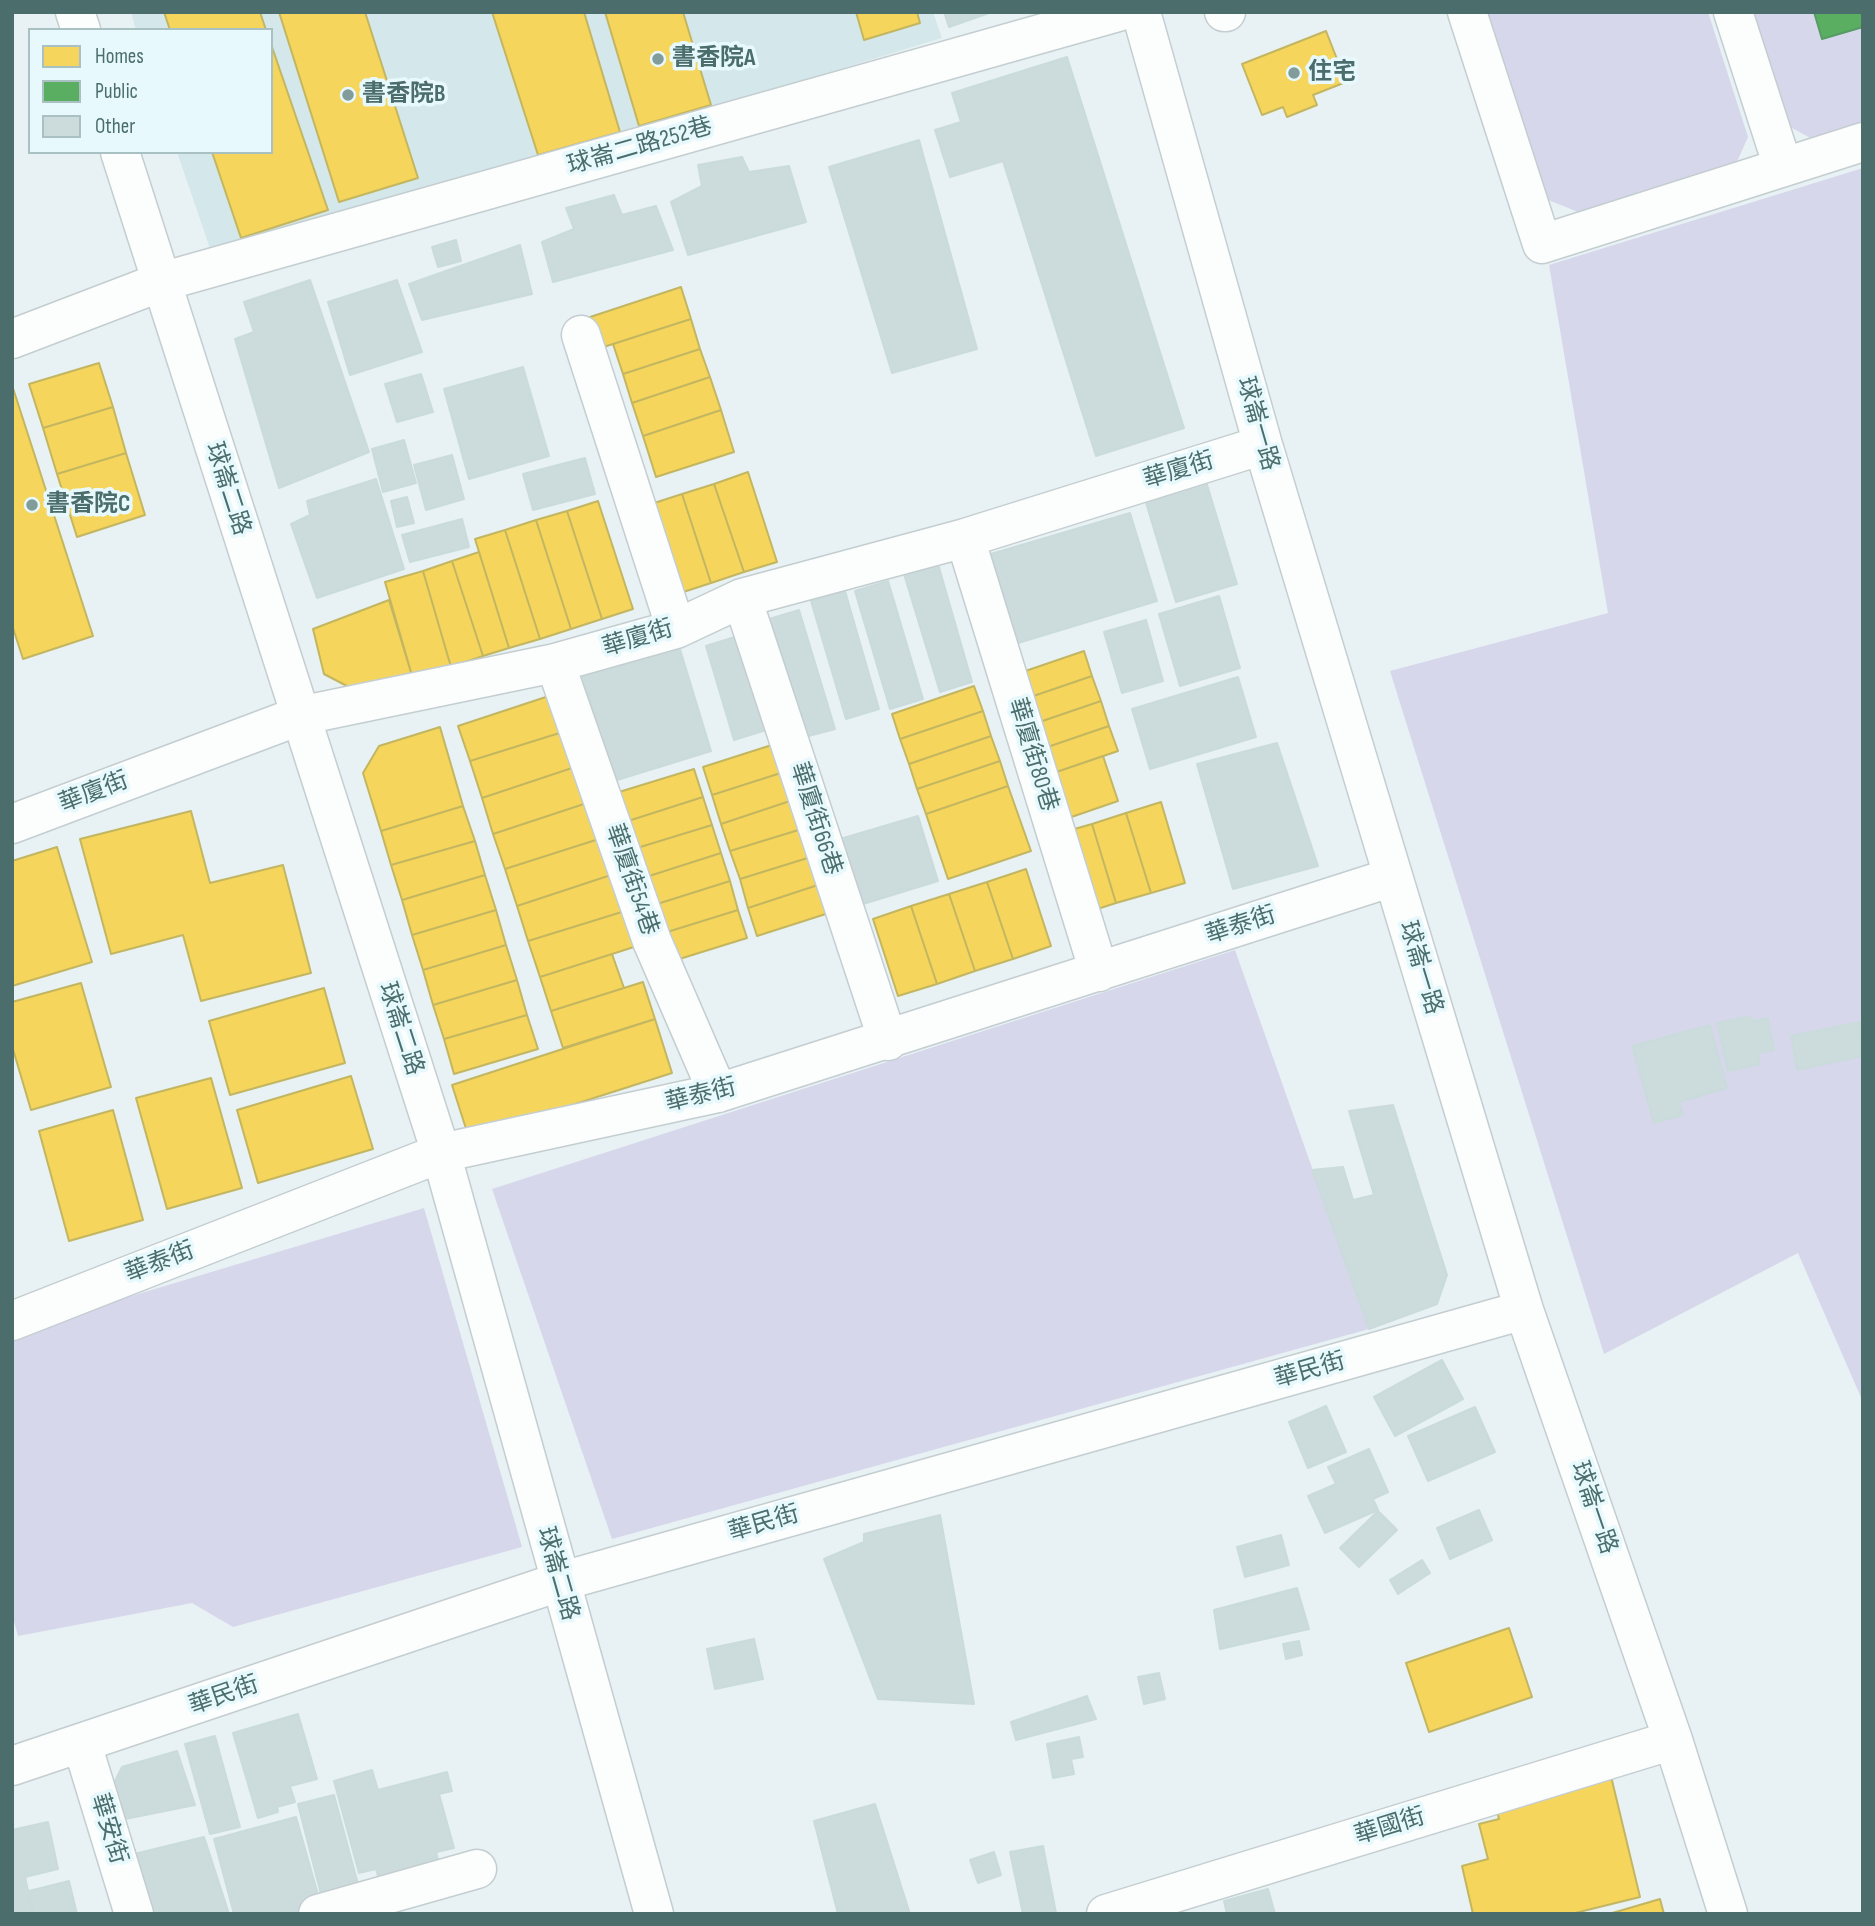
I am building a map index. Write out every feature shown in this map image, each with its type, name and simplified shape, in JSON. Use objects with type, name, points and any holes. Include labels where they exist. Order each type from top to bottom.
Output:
[{"type":"street","name":"球崙二路252巷","points":[[12,339],[161,282],[1118,12]]},
{"type":"street","name":"球崙一路","points":[[1141,12],[1263,445],[1524,1310],[1674,1740],[1728,1914]]},
{"type":"street","points":[[1467,12],[1542,244],[1863,142]]},
{"type":"street","points":[[1733,12],[1783,167]]},
{"type":"street","name":"球崙二路","points":[[121,154],[440,1153],[654,1914]]},
{"type":"street","points":[[581,335],[676,629]]},
{"type":"street","name":"華廈街","points":[[12,824],[299,716],[555,663],[676,629],[742,598],[965,538],[1263,445]]},
{"type":"street","name":"華廈街80巷","points":[[965,538],[1099,972]]},
{"type":"street","name":"華廈街66巷","points":[[742,598],[888,1041]]},
{"type":"street","name":"華廈街54巷","points":[[555,663],[652,941],[718,1093]]},
{"type":"street","name":"華泰街","points":[[12,1321],[440,1153],[718,1093],[888,1041],[1393,877]]},
{"type":"street","name":"華民街","points":[[12,1766],[559,1582],[1524,1310]]},
{"type":"street","name":"華國街","points":[[1106,1914],[1674,1740]]},
{"type":"street","name":"華安街","points":[[82,1744],[134,1914]]},
{"type":"street","points":[[318,1914],[477,1869]]},
{"type":"shaded area","points":[[131,12],[933,12],[942,38],[214,260],[178,154],[273,154],[273,28],[135,28]]},
{"type":"shaded area","points":[[1484,12],[1708,12],[1748,137],[1736,164],[1578,212],[1541,197]]},
{"type":"shaded area","points":[[1747,12],[1814,12],[1822,39],[1863,27],[1863,125],[1814,140],[1781,122]]},
{"type":"shaded area","points":[[1863,168],[1863,1402],[1798,1253],[1604,1354],[1390,671],[1608,613],[1549,265]]},
{"type":"shaded area","points":[[1235,950],[1369,1329],[612,1539],[492,1189]]},
{"type":"shaded area","points":[[424,1208],[522,1547],[233,1627],[192,1603],[18,1636],[12,1614],[12,1332]]},
{"type":"building: Homes","points":[[164,12],[260,12],[265,28],[169,28]]},
{"type":"building: Homes","name":"書香院B","points":[[279,12],[365,12],[418,178],[339,202]]},
{"type":"building: Homes","name":"書香院B","points":[[492,12],[584,12],[620,132],[538,155]]},
{"type":"building: Homes","name":"書香院A","points":[[605,12],[683,12],[711,105],[639,126]]},
{"type":"building: Homes","points":[[856,12],[917,12],[920,23],[864,40]]},
{"type":"building: Homes","name":"住宅","points":[[1326,31],[1346,82],[1313,95],[1317,105],[1287,117],[1283,107],[1262,115],[1242,64]]},
{"type":"building: Homes","points":[[273,50],[328,210],[241,238],[213,154],[273,154]]},
{"type":"building: Homes","points":[[681,287],[691,319],[588,352],[578,321]]},
{"type":"building: Homes","points":[[691,319],[700,349],[623,374],[613,344]]},
{"type":"building: Homes","points":[[700,349],[710,377],[632,403],[623,374]]},
{"type":"building: Homes","points":[[99,363],[113,407],[43,428],[29,384]]},
{"type":"building: Homes","points":[[710,377],[721,410],[643,436],[632,403]]},
{"type":"building: Homes","name":"書香院C","points":[[12,385],[93,636],[23,659],[12,625]]},
{"type":"building: Homes","points":[[113,407],[126,453],[57,474],[43,428]]},
{"type":"building: Homes","points":[[721,410],[734,452],[656,477],[643,436]]},
{"type":"building: Homes","points":[[126,453],[145,515],[77,537],[57,474]]},
{"type":"building: Homes","points":[[748,472],[777,562],[744,572],[714,484]]},
{"type":"building: Homes","points":[[714,484],[744,572],[711,583],[682,494]]},
{"type":"building: Homes","points":[[682,494],[711,583],[674,595],[645,506]]},
{"type":"building: Homes","points":[[598,501],[633,609],[602,619],[567,511]]},
{"type":"building: Homes","points":[[567,511],[602,619],[571,629],[536,520]]},
{"type":"building: Homes","points":[[536,520],[571,629],[540,639],[505,530]]},
{"type":"building: Homes","points":[[505,530],[540,639],[509,648],[475,539]]},
{"type":"building: Homes","points":[[479,552],[509,648],[483,656],[452,561]]},
{"type":"building: Homes","points":[[452,561],[483,656],[451,667],[423,571]]},
{"type":"building: Homes","points":[[423,571],[451,667],[413,679],[385,582]]},
{"type":"building: Homes","points":[[389,600],[413,679],[364,695],[324,674],[313,629]]},
{"type":"building: Homes","points":[[1084,651],[1092,676],[1010,704],[1002,679]]},
{"type":"building: Homes","points":[[1092,676],[1101,701],[1019,729],[1010,704]]},
{"type":"building: Homes","points":[[974,686],[983,711],[900,739],[892,714]]},
{"type":"building: Homes","points":[[555,694],[566,731],[470,761],[458,726]]},
{"type":"building: Homes","points":[[1101,701],[1109,726],[1027,754],[1019,729]]},
{"type":"building: Homes","points":[[983,711],[991,736],[909,764],[900,739]]},
{"type":"building: Homes","points":[[1109,726],[1118,751],[1036,779],[1027,754]]},
{"type":"building: Homes","points":[[440,727],[463,806],[381,831],[363,773],[379,746]]},
{"type":"building: Homes","points":[[566,731],[578,766],[482,798],[470,761]]},
{"type":"building: Homes","points":[[991,736],[1000,761],[917,789],[909,764]]},
{"type":"building: Homes","points":[[778,743],[787,771],[712,795],[703,767]]},
{"type":"building: Homes","points":[[1103,756],[1118,801],[1051,824],[1036,779]]},
{"type":"building: Homes","points":[[1000,761],[1008,786],[926,814],[917,789]]},
{"type":"building: Homes","points":[[578,766],[590,802],[493,834],[482,798]]},
{"type":"building: Homes","points":[[694,769],[703,797],[628,821],[619,792]]},
{"type":"building: Homes","points":[[787,771],[796,799],[721,824],[712,795]]},
{"type":"building: Homes","points":[[1008,786],[1031,851],[948,879],[926,814]]},
{"type":"building: Homes","points":[[703,797],[712,825],[637,848],[628,821]]},
{"type":"building: Homes","points":[[796,799],[805,828],[730,851],[721,824]]},
{"type":"building: Homes","points":[[590,802],[602,838],[505,869],[493,834]]},
{"type":"building: Homes","points":[[1161,802],[1185,883],[1151,893],[1126,813]]},
{"type":"building: Homes","points":[[463,806],[475,841],[391,865],[381,831]]},
{"type":"building: Homes","points":[[191,811],[210,883],[283,865],[311,973],[201,1001],[183,935],[111,954],[80,839]]},
{"type":"building: Homes","points":[[1126,813],[1151,893],[1116,903],[1092,824]]},
{"type":"building: Homes","points":[[1092,824],[1116,903],[1082,914],[1057,834]]},
{"type":"building: Homes","points":[[712,825],[721,853],[646,877],[637,848]]},
{"type":"building: Homes","points":[[805,828],[814,856],[740,879],[730,851]]},
{"type":"building: Homes","points":[[602,838],[614,874],[517,906],[505,869]]},
{"type":"building: Homes","points":[[475,841],[485,875],[402,900],[391,865]]},
{"type":"building: Homes","points":[[57,847],[92,962],[12,986],[12,861]]},
{"type":"building: Homes","points":[[721,853],[730,881],[654,905],[646,877]]},
{"type":"building: Homes","points":[[814,856],[824,883],[748,908],[740,879]]},
{"type":"building: Homes","points":[[1026,869],[1051,946],[1013,959],[987,882]]},
{"type":"building: Homes","points":[[614,874],[625,911],[528,941],[517,906]]},
{"type":"building: Homes","points":[[485,875],[496,910],[412,935],[402,900]]},
{"type":"building: Homes","points":[[730,881],[738,910],[664,933],[654,905]]},
{"type":"building: Homes","points":[[987,882],[1013,959],[975,971],[949,894]]},
{"type":"building: Homes","points":[[824,883],[832,912],[757,936],[748,908]]},
{"type":"building: Homes","points":[[949,894],[975,971],[937,984],[911,906]]},
{"type":"building: Homes","points":[[911,906],[937,984],[898,996],[873,919]]},
{"type":"building: Homes","points":[[496,910],[506,945],[423,970],[412,935]]},
{"type":"building: Homes","points":[[738,910],[747,938],[673,961],[664,933]]},
{"type":"building: Homes","points":[[625,911],[637,946],[540,977],[528,941]]},
{"type":"building: Homes","points":[[506,945],[517,980],[433,1005],[423,970]]},
{"type":"building: Homes","points":[[612,954],[624,988],[551,1011],[540,977]]},
{"type":"building: Homes","points":[[517,980],[527,1015],[444,1039],[433,1005]]},
{"type":"building: Homes","points":[[643,982],[655,1019],[563,1048],[551,1011]]},
{"type":"building: Homes","points":[[81,983],[111,1087],[31,1110],[12,1046],[12,1002]]},
{"type":"building: Homes","points":[[324,988],[345,1063],[230,1095],[209,1021]]},
{"type":"building: Homes","points":[[527,1015],[538,1049],[454,1074],[444,1039]]},
{"type":"building: Homes","points":[[655,1019],[672,1073],[469,1138],[452,1085]]},
{"type":"building: Homes","points":[[351,1076],[373,1149],[258,1183],[237,1110]]},
{"type":"building: Homes","points":[[211,1078],[242,1188],[167,1209],[136,1098]]},
{"type":"building: Homes","points":[[113,1110],[143,1220],[69,1241],[39,1131]]},
{"type":"building: Homes","points":[[1509,1628],[1532,1697],[1429,1732],[1406,1663]]},
{"type":"building: Homes","points":[[1610,1772],[1640,1897],[1571,1914],[1473,1914],[1462,1866],[1488,1859],[1479,1824],[1499,1819],[1494,1799]]},
{"type":"building: Homes","points":[[1660,1899],[1664,1914],[1609,1914]]},
{"type":"building: Public","points":[[1814,12],[1863,12],[1863,27],[1822,39]]},
{"type":"building: Other","points":[[944,12],[992,12],[949,27]]},
{"type":"building: Other","points":[[1067,57],[1184,428],[1096,456],[1003,161],[950,177],[935,130],[961,122],[952,93]]},
{"type":"building: Other","points":[[919,140],[977,349],[892,373],[829,167]]},
{"type":"building: Other","points":[[742,157],[749,172],[789,166],[806,222],[688,255],[671,202],[702,186],[698,165]]},
{"type":"building: Other","points":[[614,195],[622,215],[656,206],[673,250],[553,282],[542,242],[574,229],[566,208]]},
{"type":"building: Other","points":[[456,240],[461,261],[438,267],[432,247]]},
{"type":"building: Other","points":[[520,245],[532,294],[422,320],[409,284]]},
{"type":"building: Other","points":[[310,280],[369,452],[279,488],[235,339],[254,332],[244,302]]},
{"type":"building: Other","points":[[397,280],[422,352],[350,375],[328,302]]},
{"type":"building: Other","points":[[523,367],[549,456],[469,479],[444,389]]},
{"type":"building: Other","points":[[421,374],[433,412],[397,422],[385,384]]},
{"type":"building: Other","points":[[404,440],[416,483],[383,492],[372,449]]},
{"type":"building: Other","points":[[452,455],[464,499],[426,510],[414,465]]},
{"type":"building: Other","points":[[585,458],[595,494],[533,510],[523,474]]},
{"type":"building: Other","points":[[1205,478],[1237,584],[1176,602],[1144,496]]},
{"type":"building: Other","points":[[376,479],[404,569],[317,598],[291,524],[310,515],[307,501]]},
{"type":"building: Other","points":[[407,497],[414,523],[397,527],[391,501]]},
{"type":"building: Other","points":[[1130,513],[1157,601],[1018,643],[991,554]]},
{"type":"building: Other","points":[[462,519],[469,547],[410,562],[402,535]]},
{"type":"building: Other","points":[[938,564],[972,682],[940,692],[904,574]]},
{"type":"building: Other","points":[[888,581],[923,699],[890,709],[855,591]]},
{"type":"building: Other","points":[[845,591],[879,709],[846,719],[811,601]]},
{"type":"building: Other","points":[[1219,596],[1240,668],[1180,686],[1159,614]]},
{"type":"building: Other","points":[[799,610],[835,729],[801,738],[766,620]]},
{"type":"building: Other","points":[[1146,620],[1163,681],[1122,693],[1104,632]]},
{"type":"building: Other","points":[[738,636],[766,730],[734,740],[706,646]]},
{"type":"building: Other","points":[[679,646],[711,751],[614,781],[582,675]]},
{"type":"building: Other","points":[[1238,677],[1256,737],[1150,769],[1132,709]]},
{"type":"building: Other","points":[[1277,743],[1318,866],[1233,889],[1197,764]]},
{"type":"building: Other","points":[[918,816],[938,881],[850,908],[830,842]]},
{"type":"building: Other","points":[[1750,1016],[1751,1021],[1768,1018],[1774,1050],[1758,1053],[1760,1064],[1728,1071],[1717,1023]]},
{"type":"building: Other","points":[[1860,1022],[1863,1056],[1797,1070],[1791,1036]]},
{"type":"building: Other","points":[[1710,1025],[1727,1088],[1679,1102],[1683,1115],[1654,1123],[1632,1046]]},
{"type":"building: Other","points":[[1393,1105],[1447,1275],[1437,1304],[1369,1329],[1312,1170],[1343,1167],[1353,1200],[1374,1195],[1349,1111]]},
{"type":"building: Other","points":[[1442,1360],[1463,1399],[1395,1436],[1374,1397]]},
{"type":"building: Other","points":[[1326,1406],[1346,1452],[1308,1468],[1289,1422]]},
{"type":"building: Other","points":[[1475,1407],[1495,1452],[1428,1481],[1408,1436]]},
{"type":"building: Other","points":[[1369,1449],[1388,1492],[1373,1499],[1378,1510],[1325,1533],[1308,1496],[1336,1484],[1328,1467]]},
{"type":"building: Other","points":[[1479,1510],[1492,1540],[1450,1559],[1437,1528]]},
{"type":"building: Other","points":[[1378,1511],[1397,1530],[1359,1567],[1340,1548]]},
{"type":"building: Other","points":[[940,1515],[974,1704],[878,1699],[824,1559],[864,1542],[864,1534]]},
{"type":"building: Other","points":[[1281,1535],[1289,1565],[1245,1577],[1237,1547]]},
{"type":"building: Other","points":[[1422,1560],[1430,1573],[1398,1594],[1390,1580]]},
{"type":"building: Other","points":[[1297,1588],[1309,1629],[1220,1649],[1214,1610]]},
{"type":"building: Other","points":[[754,1639],[763,1679],[715,1689],[707,1649]]},
{"type":"building: Other","points":[[1299,1641],[1302,1655],[1286,1659],[1283,1644]]},
{"type":"building: Other","points":[[1159,1673],[1165,1699],[1144,1704],[1138,1677]]},
{"type":"building: Other","points":[[1087,1696],[1096,1719],[1016,1740],[1011,1722]]},
{"type":"building: Other","points":[[298,1714],[317,1779],[290,1786],[295,1802],[277,1807],[278,1812],[258,1818],[233,1733]]},
{"type":"building: Other","points":[[215,1736],[240,1827],[210,1834],[185,1744]]},
{"type":"building: Other","points":[[1079,1737],[1083,1757],[1071,1759],[1074,1774],[1053,1778],[1047,1744]]},
{"type":"building: Other","points":[[177,1751],[195,1805],[120,1820],[113,1785],[122,1767]]},
{"type":"building: Other","points":[[372,1770],[378,1790],[447,1772],[452,1791],[439,1794],[454,1848],[436,1852],[441,1871],[381,1887],[376,1869],[359,1873],[334,1781]]},
{"type":"building: Other","points":[[334,1795],[359,1888],[322,1898],[298,1804]]},
{"type":"building: Other","points":[[875,1804],[910,1914],[838,1914],[814,1821]]},
{"type":"building: Other","points":[[296,1817],[322,1909],[303,1914],[234,1914],[214,1839]]},
{"type":"building: Other","points":[[48,1822],[58,1869],[25,1877],[33,1914],[12,1914],[12,1830]]},
{"type":"building: Other","points":[[204,1837],[229,1914],[142,1914],[126,1856]]},
{"type":"building: Other","points":[[1043,1846],[1056,1913],[1023,1914],[1010,1852]]},
{"type":"building: Other","points":[[994,1852],[1001,1875],[978,1883],[970,1860]]},
{"type":"building: Other","points":[[69,1881],[77,1914],[34,1914],[29,1891]]},
{"type":"building: Other","points":[[1268,1889],[1275,1914],[1227,1914],[1224,1901]]},
{"type":"place","name":"書香院A","points":[[658,59]]},
{"type":"place","name":"住宅","points":[[1294,73]]},
{"type":"place","name":"書香院B","points":[[348,95]]},
{"type":"place","name":"書香院C","points":[[32,505]]}]
